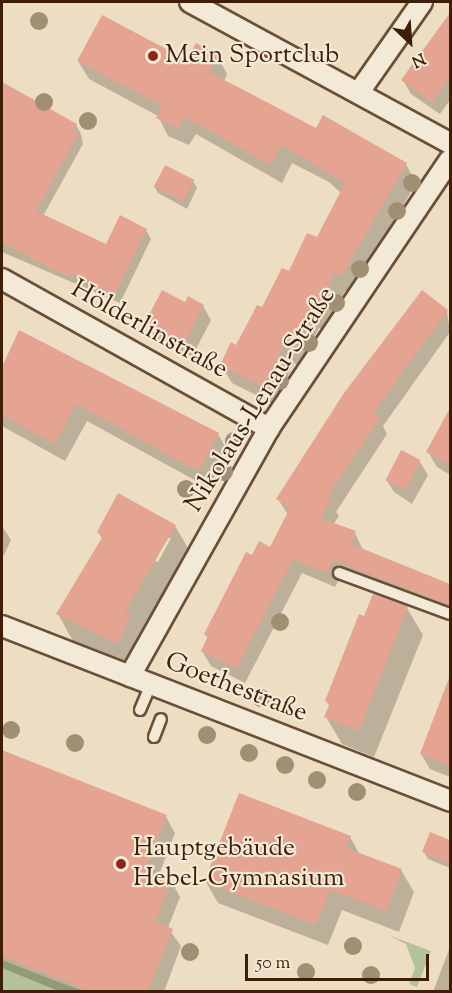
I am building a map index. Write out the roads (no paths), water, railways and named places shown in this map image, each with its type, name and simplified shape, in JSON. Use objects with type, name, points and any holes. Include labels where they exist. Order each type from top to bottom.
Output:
[{"type":"street","points":[[190,2],[450,143]]},
{"type":"street","points":[[359,92],[422,2]]},
{"type":"street","name":"Nikolaus-Lenau-Straße","points":[[130,676],[269,428],[450,160]]},
{"type":"street","name":"Hölderlinstraße","points":[[2,279],[269,428]]},
{"type":"street","name":"Goethestraße","points":[[2,626],[450,801]]},
{"type":"lane","points":[[339,573],[450,614]]},
{"type":"lane","points":[[140,710],[151,684]]},
{"type":"lane","points":[[154,737],[161,719]]},
{"type":"place","name":"Mein Sportclub","points":[[153,56]]},
{"type":"place","name":"Hauptgebäude Hebel-Gymnasium","points":[[121,864]]}]
